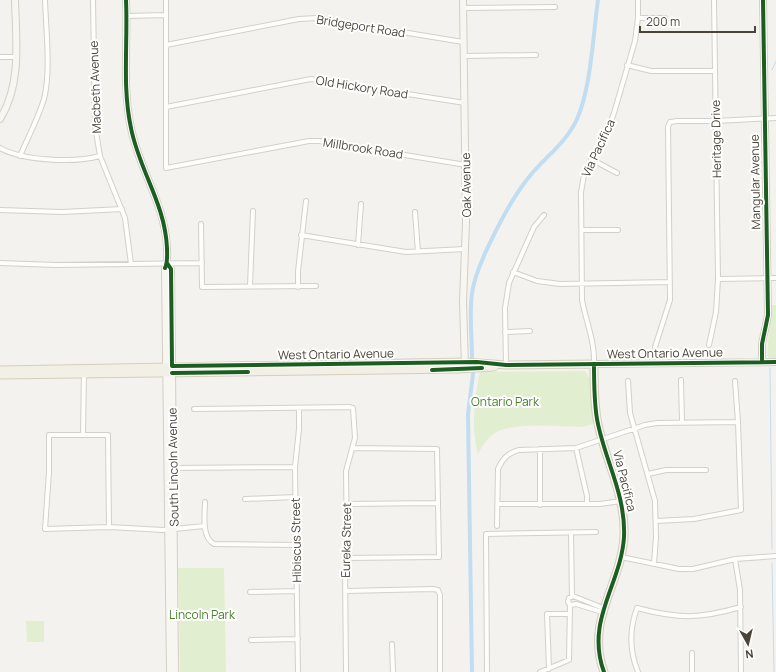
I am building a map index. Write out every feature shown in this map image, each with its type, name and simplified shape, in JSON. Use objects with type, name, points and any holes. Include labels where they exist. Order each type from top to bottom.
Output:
[{"type":"main road","points":[[0,119],[8,103],[17,57],[15,0]]},
{"type":"main road","name":"South Lincoln Avenue","points":[[126,0],[127,102],[131,129],[158,200],[166,240],[167,263],[164,268],[169,370],[175,672]]},
{"type":"main road","name":"Oak Avenue","points":[[463,0],[466,165],[465,366]]},
{"type":"main road","name":"Mangular Avenue","points":[[762,362],[762,344],[768,315],[763,0]]},
{"type":"main road","name":"West Ontario Avenue","points":[[0,375],[169,370],[776,362]]},
{"type":"main road","name":"Via Pacifica","points":[[594,364],[594,395],[597,420],[622,500],[624,522],[621,557],[602,610],[599,645],[604,672]]},
{"type":"main road","name":"West Ontario Avenue","points":[[0,370],[84,372]]},
{"type":"main road","name":"South Lincoln Avenue","points":[[170,672],[171,530]]},
{"type":"street","points":[[20,156],[38,115],[44,97],[46,78],[45,0]]},
{"type":"street","name":"Macbeth Avenue","points":[[93,0],[93,95],[95,126],[100,156],[122,209],[128,236],[130,264]]},
{"type":"street","points":[[166,0],[166,107]]},
{"type":"street","name":"Via Pacifica","points":[[594,364],[592,334],[584,314],[582,300],[581,192],[584,175],[612,118],[635,41],[638,18],[638,0]]},
{"type":"street","name":"Heritage Drive","points":[[708,345],[716,312],[718,279],[714,0]]},
{"type":"street","points":[[463,8],[555,7]]},
{"type":"street","points":[[126,16],[166,16]]},
{"type":"street","name":"Bridgeport Road","points":[[166,45],[299,19],[317,18],[463,42]]},
{"type":"street","points":[[638,18],[665,18]]},
{"type":"street","points":[[463,56],[536,56]]},
{"type":"street","points":[[0,57],[17,57]]},
{"type":"street","points":[[627,65],[651,71],[715,70]]},
{"type":"street","name":"Old Hickory Road","points":[[166,107],[311,79],[465,103]]},
{"type":"street","name":"Millbrook Road","points":[[166,107],[166,168],[309,141],[319,141],[466,165]]},
{"type":"street","points":[[655,347],[670,300],[668,127],[670,122],[677,120],[716,121],[776,118]]},
{"type":"street","points":[[0,148],[31,159],[87,159],[100,156]]},
{"type":"street","points":[[591,159],[616,173]]},
{"type":"street","points":[[298,287],[301,236],[306,201]]},
{"type":"street","points":[[358,245],[361,204]]},
{"type":"street","points":[[0,210],[62,212],[117,211],[122,209]]},
{"type":"street","points":[[250,286],[253,211]]},
{"type":"street","points":[[415,212],[418,252]]},
{"type":"street","points":[[506,365],[506,297],[513,272],[534,227],[544,215]]},
{"type":"street","points":[[201,224],[202,287],[316,286]]},
{"type":"street","points":[[582,230],[618,230]]},
{"type":"street","points":[[301,236],[400,251],[418,252],[437,249],[465,249]]},
{"type":"street","points":[[0,263],[56,265],[167,263],[202,264]]},
{"type":"street","points":[[513,272],[544,282],[670,282]]},
{"type":"street","points":[[718,279],[776,278]]},
{"type":"street","points":[[505,332],[530,332]]},
{"type":"street","points":[[83,434],[84,372]]},
{"type":"street","points":[[682,380],[682,421]]},
{"type":"street","points":[[628,381],[630,413],[655,501],[656,520],[654,564]]},
{"type":"street","points":[[656,520],[694,519],[741,510],[735,381]]},
{"type":"street","name":"Eureka Street","points":[[299,408],[348,406],[353,408],[355,438],[346,471],[346,672]]},
{"type":"street","points":[[194,409],[299,408]]},
{"type":"street","name":"Hibiscus Street","points":[[298,672],[295,467],[299,429],[299,408]]},
{"type":"street","points":[[498,526],[498,473],[501,461],[516,451],[576,448],[657,423],[682,421],[738,422]]},
{"type":"street","points":[[109,527],[108,434],[49,435],[49,472],[45,529],[109,527],[171,530],[205,526]]},
{"type":"street","points":[[346,558],[439,557],[437,449],[353,448]]},
{"type":"street","points":[[576,448],[586,487],[587,504]]},
{"type":"street","points":[[540,449],[540,505]]},
{"type":"street","points":[[170,468],[295,467]]},
{"type":"street","points":[[648,474],[666,470],[706,470]]},
{"type":"street","points":[[245,499],[295,497]]},
{"type":"street","points":[[498,504],[587,504],[622,500]]},
{"type":"street","points":[[205,502],[205,526],[208,539],[214,544],[296,545]]},
{"type":"street","points":[[347,504],[438,503]]},
{"type":"street","points":[[487,672],[486,534],[596,532]]},
{"type":"street","points":[[571,533],[574,597],[576,604]]},
{"type":"street","points":[[621,557],[678,569],[693,568],[735,559],[776,556]]},
{"type":"street","points":[[735,559],[741,607],[741,672]]},
{"type":"street","points":[[346,591],[438,590],[440,595],[440,672]]},
{"type":"street","points":[[250,592],[297,591]]},
{"type":"street","points":[[540,672],[569,660],[568,614],[570,605],[568,601],[574,597]]},
{"type":"street","points":[[574,597],[602,610]]},
{"type":"street","points":[[570,605],[576,604],[602,610]]},
{"type":"street","points":[[638,672],[632,656],[630,631],[637,608],[664,615],[686,617],[706,616],[741,607]]},
{"type":"street","points":[[548,668],[547,614],[568,614]]},
{"type":"street","points":[[251,640],[298,639]]},
{"type":"street","points":[[392,644],[393,672]]},
{"type":"street","points":[[692,653],[692,672]]},
{"type":"green space","points":[[771,305],[776,305],[776,358],[769,358],[767,356]]},
{"type":"green space","name":"Ontario Park","points":[[585,371],[590,379],[593,424],[583,427],[530,426],[501,430],[493,434],[487,440],[478,454],[474,413],[480,372]]},
{"type":"green space","name":"Lincoln Park","points":[[178,568],[224,568],[226,672],[180,672]]},
{"type":"green space","points":[[26,621],[44,621],[44,642],[27,642]]},
{"type":"waterway","points":[[472,357],[471,301],[480,266],[495,233],[521,187],[555,150],[573,127],[577,119],[582,106],[591,61],[598,0]]},
{"type":"waterway","points":[[772,70],[776,61]]},
{"type":"waterway","points":[[770,368],[772,549]]},
{"type":"waterway","points":[[472,672],[468,414],[473,374]]},
{"type":"waterway","points":[[772,563],[774,672]]},
{"type":"cycle path","points":[[126,0],[126,81],[128,112],[135,143],[162,216],[167,248],[167,261],[165,268]]},
{"type":"cycle path","points":[[762,362],[762,344],[768,315],[763,0]]},
{"type":"cycle path","points":[[167,263],[171,269],[172,366],[477,362],[506,365],[776,362]]},
{"type":"cycle path","points":[[594,364],[597,419],[604,448],[622,506],[624,521],[622,554],[601,619],[599,653],[604,672]]},
{"type":"cycle path","points":[[432,370],[482,368]]},
{"type":"cycle path","points":[[172,373],[248,372]]}]
